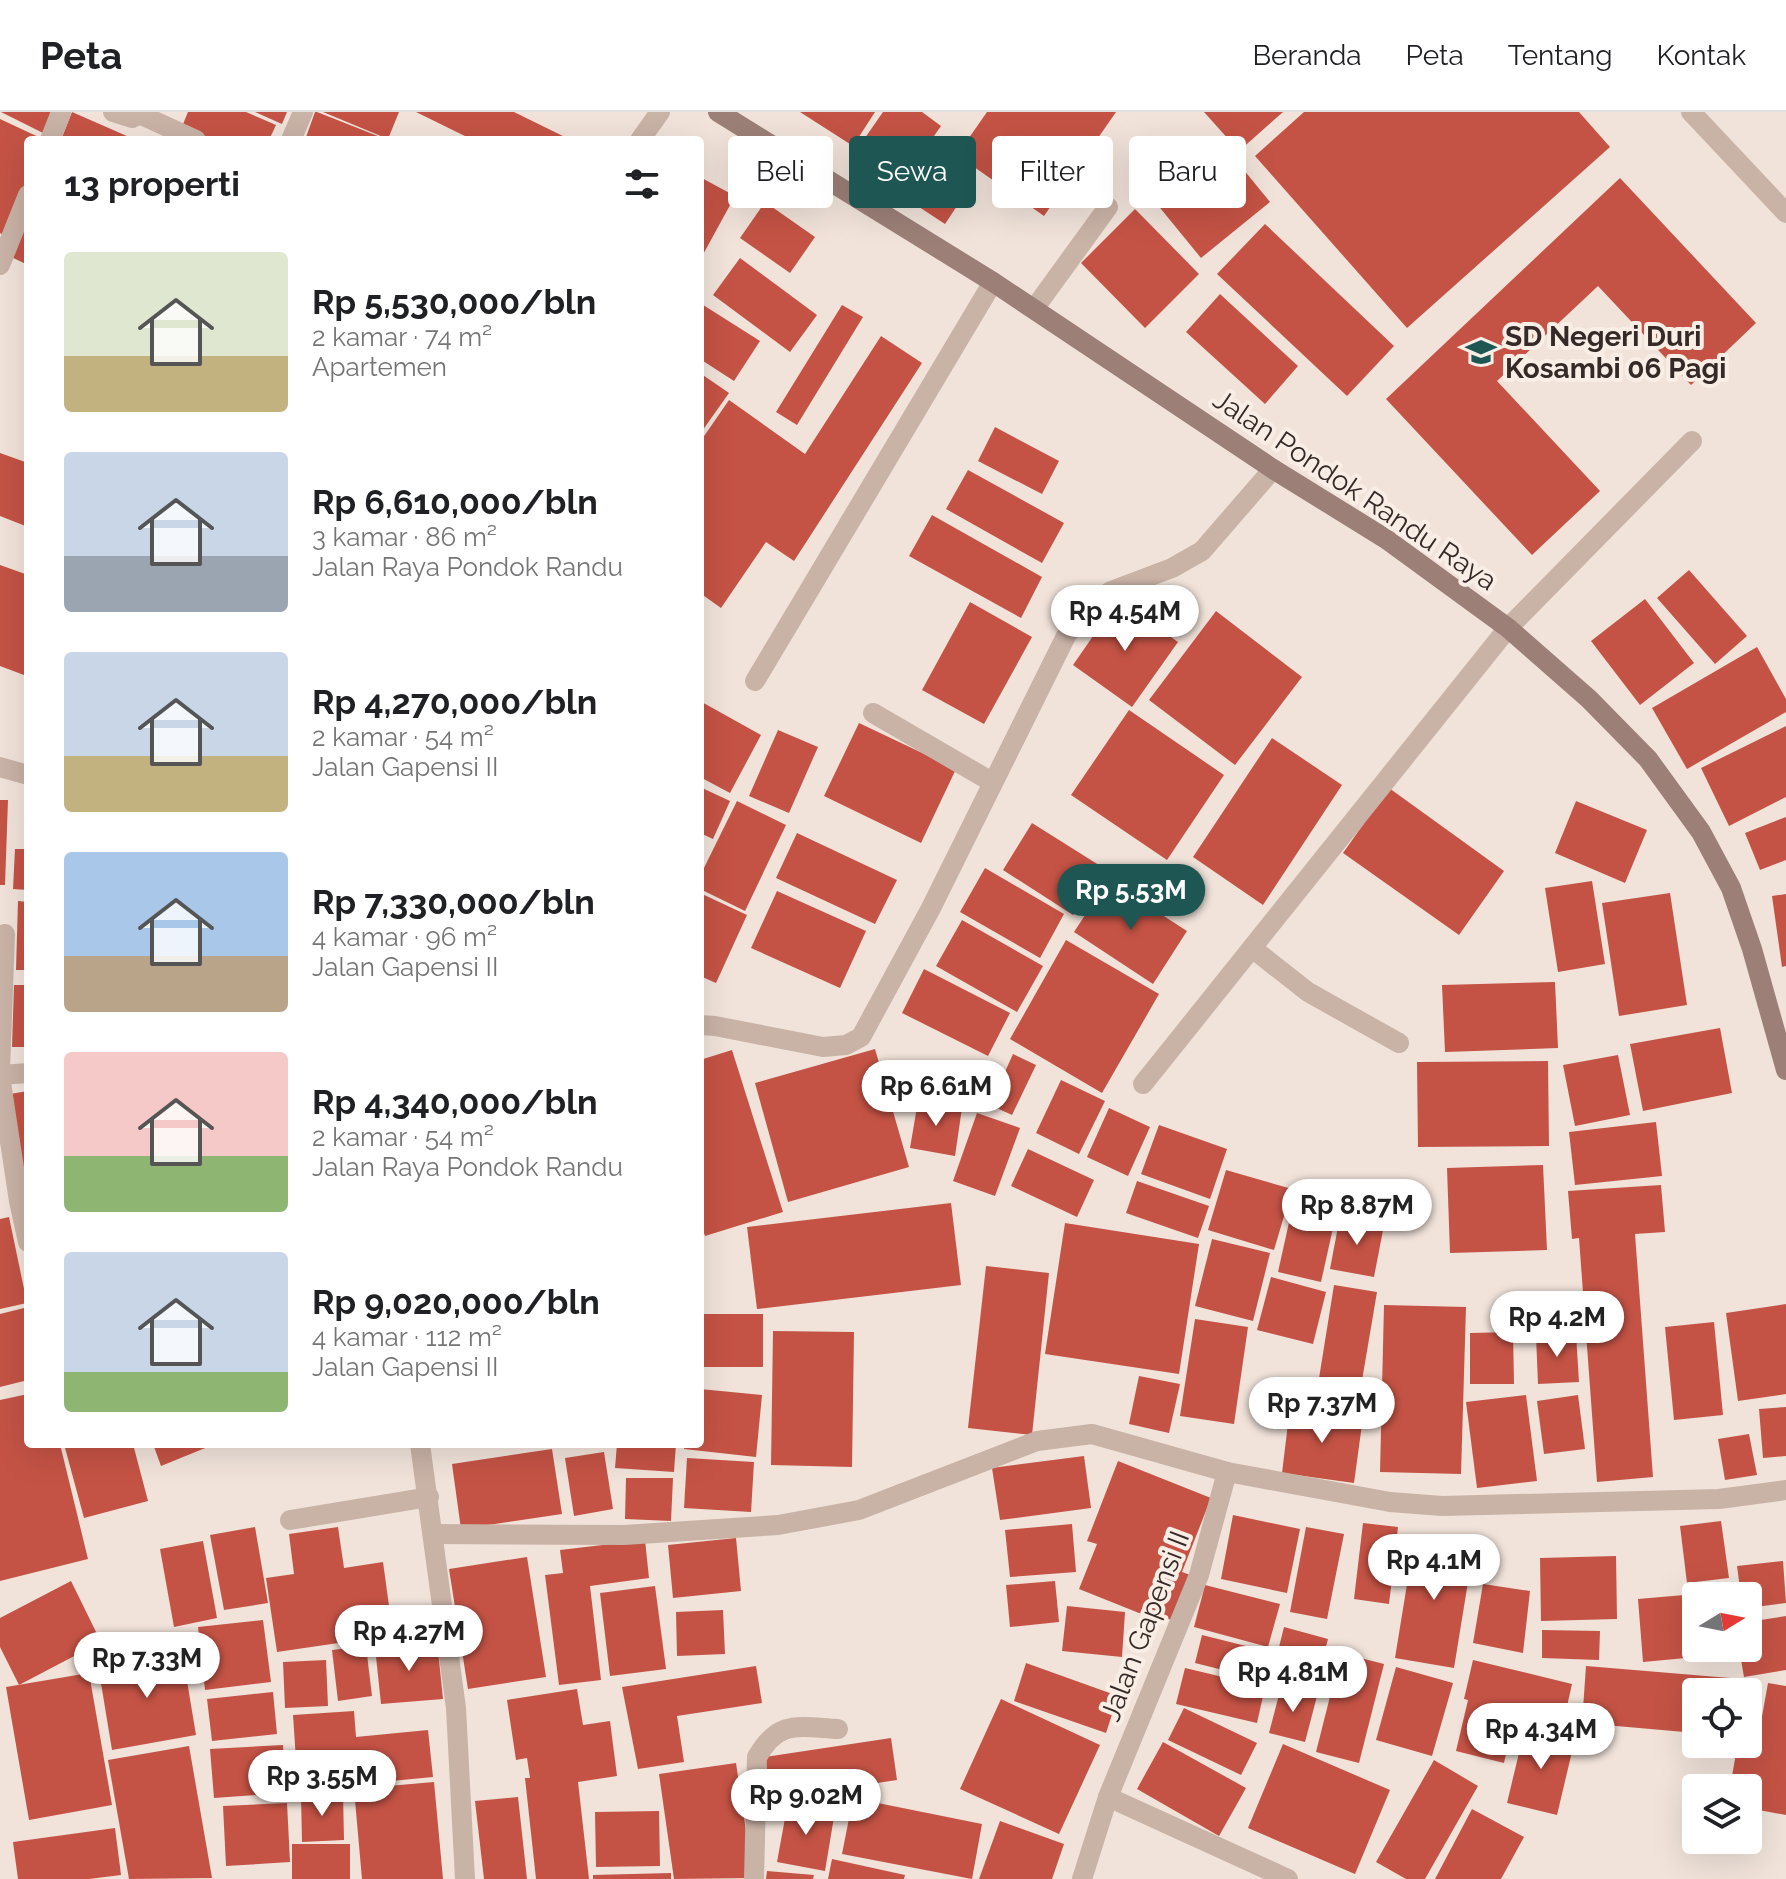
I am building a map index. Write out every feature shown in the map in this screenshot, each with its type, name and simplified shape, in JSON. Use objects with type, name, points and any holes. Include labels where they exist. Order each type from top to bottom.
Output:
[{"type":"main road","name":"Jalan Pondok Randu Raya","points":[[718,112],[993,282],[1273,469],[1386,539],[1508,628],[1589,699],[1648,759],[1701,832],[1731,888],[1785,1058]]},
{"type":"street","points":[[52,136],[61,112]]},
{"type":"street","points":[[113,112],[132,118],[139,113],[188,136]]},
{"type":"street","points":[[293,136],[303,112]]},
{"type":"street","points":[[643,136],[660,112]]},
{"type":"street","points":[[1691,112],[1786,213]]},
{"type":"street","points":[[0,265],[24,205]]},
{"type":"street","points":[[1034,309],[1107,208]]},
{"type":"street","points":[[755,681],[993,282]]},
{"type":"street","points":[[1143,1084],[1508,628],[1692,441]]},
{"type":"street","points":[[704,1025],[823,1047],[846,1045],[861,1037],[931,908],[1066,636],[1084,609],[1111,591],[1172,568],[1202,551],[1273,469]]},
{"type":"street","points":[[873,713],[992,782]]},
{"type":"street","points":[[0,767],[24,774]]},
{"type":"street","points":[[5,934],[0,1074],[24,1224]]},
{"type":"street","points":[[1252,948],[1308,992],[1399,1043]]},
{"type":"street","points":[[0,1074],[24,1073]]},
{"type":"street","points":[[434,1534],[624,1535],[778,1525],[859,1510],[1037,1441],[1092,1434],[1227,1472],[1390,1502],[1442,1506],[1719,1499],[1786,1490]]},
{"type":"street","points":[[421,1448],[456,1708],[465,1879]]},
{"type":"street","name":"Jalan Gapensi II","points":[[1082,1879],[1108,1797],[1199,1575],[1227,1472]]},
{"type":"street","points":[[290,1520],[429,1497]]},
{"type":"street","points":[[754,1879],[757,1757],[767,1740],[789,1726],[838,1729]]},
{"type":"street","points":[[1108,1797],[1288,1879]]},
{"type":"building","points":[[1,112],[56,112],[45,134]]},
{"type":"building","points":[[72,112],[127,136],[63,136]]},
{"type":"building","points":[[188,112],[246,112],[276,125],[271,136],[196,136],[181,129]]},
{"type":"building","points":[[255,112],[287,112],[282,124]]},
{"type":"building","points":[[317,112],[378,136],[306,136]]},
{"type":"building","points":[[323,112],[399,112],[389,136],[381,136]]},
{"type":"building","points":[[416,112],[514,112],[563,136],[465,136]]},
{"type":"building","points":[[800,112],[875,112],[859,136],[849,136],[849,143]]},
{"type":"building","points":[[883,112],[922,112],[941,126],[934,136],[866,136]]},
{"type":"building","points":[[987,112],[1116,112],[1099,136],[992,136],[992,180],[976,168],[976,136],[970,136]]},
{"type":"building","points":[[1204,112],[1283,112],[1246,145],[1246,136],[1226,136]]},
{"type":"building","points":[[1304,112],[1579,112],[1610,147],[1407,328],[1255,156]]},
{"type":"building","points":[[0,119],[36,136],[24,136],[24,189],[3,235],[0,233]]},
{"type":"building","points":[[1246,173],[1270,202],[1201,258],[1160,208],[1246,208]]},
{"type":"building","name":"SD Negeri Duri Kosambi 06 Pagi","points":[[1620,178],[1756,323],[1691,385],[1598,286],[1497,381],[1600,491],[1532,555],[1386,399]]},
{"type":"building","points":[[704,179],[728,192],[728,208],[704,253]]},
{"type":"building","points":[[761,208],[774,208],[815,237],[790,273],[740,238]]},
{"type":"building","points":[[921,208],[956,208],[945,224]]},
{"type":"building","points":[[1033,208],[1050,208],[1044,216]]},
{"type":"building","points":[[1135,209],[1199,274],[1145,328],[1081,263]]},
{"type":"building","points":[[24,219],[24,263],[7,255]]},
{"type":"building","points":[[1265,224],[1394,346],[1347,396],[1217,274]]},
{"type":"building","points":[[740,258],[817,315],[790,352],[713,295]]},
{"type":"building","points":[[1220,294],[1298,366],[1265,404],[1186,332]]},
{"type":"building","points":[[842,305],[863,317],[797,425],[776,412]]},
{"type":"building","points":[[704,306],[760,341],[734,381],[704,362]]},
{"type":"building","points":[[881,336],[922,363],[794,561],[766,542],[721,608],[704,596],[704,436],[729,400],[805,454]]},
{"type":"building","points":[[704,376],[729,393],[704,428]]},
{"type":"building","points":[[995,427],[1059,461],[1042,494],[978,461]]},
{"type":"building","points":[[0,453],[24,462],[24,525],[0,516]]},
{"type":"building","points":[[968,470],[1064,523],[1042,563],[946,509]]},
{"type":"building","points":[[932,515],[1042,577],[1021,618],[909,556]]},
{"type":"building","points":[[0,565],[24,574],[24,675],[0,666]]},
{"type":"building","points":[[1689,570],[1747,636],[1715,664],[1657,598]]},
{"type":"building","points":[[1645,599],[1694,663],[1640,705],[1591,641]]},
{"type":"building","points":[[1118,600],[1178,642],[1132,707],[1073,665]]},
{"type":"building","points":[[970,602],[1032,637],[984,724],[922,690]]},
{"type":"building","points":[[1216,611],[1302,677],[1235,765],[1149,700]]},
{"type":"building","points":[[1757,647],[1786,699],[1786,712],[1687,769],[1652,708]]},
{"type":"building","points":[[704,703],[761,735],[730,793],[704,779]]},
{"type":"building","points":[[1129,710],[1224,775],[1167,860],[1071,795]]},
{"type":"building","points":[[859,723],[956,769],[921,843],[824,796]]},
{"type":"building","points":[[1786,726],[1786,797],[1729,826],[1701,768]]},
{"type":"building","points":[[778,730],[818,747],[789,813],[749,796]]},
{"type":"building","points":[[1272,738],[1342,785],[1263,905],[1193,857]]},
{"type":"building","points":[[1389,788],[1504,871],[1459,935],[1343,853]]},
{"type":"building","points":[[704,789],[730,801],[713,839],[704,835]]},
{"type":"building","points":[[0,800],[8,800],[5,885],[0,885]]},
{"type":"building","points":[[737,801],[786,825],[745,911],[704,891],[704,868]]},
{"type":"building","points":[[1576,801],[1647,830],[1625,883],[1555,853]]},
{"type":"building","points":[[1786,817],[1786,860],[1760,870],[1745,833]]},
{"type":"building","points":[[1032,823],[1102,867],[1073,915],[1003,870]]},
{"type":"building","points":[[797,833],[897,880],[875,924],[776,878]]},
{"type":"building","points":[[15,849],[24,849],[24,890],[13,889]]},
{"type":"building","points":[[985,868],[1064,914],[1040,958],[960,912]]},
{"type":"building","points":[[1108,880],[1187,931],[1153,984],[1074,932]]},
{"type":"building","points":[[1592,881],[1605,964],[1558,972],[1545,888]]},
{"type":"building","points":[[777,891],[866,931],[840,988],[751,948]]},
{"type":"building","points":[[1670,893],[1687,1005],[1619,1016],[1602,903]]},
{"type":"building","points":[[1786,894],[1786,966],[1782,967],[1772,896]]},
{"type":"building","points":[[704,895],[747,915],[716,983],[704,978]]},
{"type":"building","points":[[18,901],[24,902],[24,970],[16,970]]},
{"type":"building","points":[[962,920],[1043,966],[1017,1012],[936,966]]},
{"type":"building","points":[[1066,940],[1159,994],[1102,1093],[1010,1039]]},
{"type":"building","points":[[924,969],[1010,1013],[988,1056],[902,1013]]},
{"type":"building","points":[[1555,982],[1558,1048],[1445,1052],[1442,985]]},
{"type":"building","points":[[14,985],[24,985],[24,1047],[12,1047]]},
{"type":"building","points":[[1720,1028],[1732,1093],[1643,1111],[1630,1044]]},
{"type":"building","points":[[875,1049],[909,1167],[788,1202],[755,1083]]},
{"type":"building","points":[[732,1050],[783,1212],[705,1236],[704,1233],[704,1059]]},
{"type":"building","points":[[1013,1054],[1036,1065],[1012,1115],[990,1105]]},
{"type":"building","points":[[1618,1055],[1630,1115],[1575,1126],[1563,1065]]},
{"type":"building","points":[[1548,1061],[1549,1146],[1418,1147],[1417,1062]]},
{"type":"building","points":[[1061,1080],[1105,1101],[1079,1154],[1036,1133]]},
{"type":"building","points":[[24,1092],[24,1173],[10,1094]]},
{"type":"building","points":[[918,1101],[962,1108],[955,1156],[910,1148]]},
{"type":"building","points":[[1109,1108],[1150,1127],[1128,1176],[1087,1157]]},
{"type":"building","points":[[977,1113],[1020,1128],[995,1196],[953,1181]]},
{"type":"building","points":[[1656,1122],[1662,1176],[1575,1185],[1569,1132]]},
{"type":"building","points":[[1159,1125],[1227,1149],[1210,1199],[1141,1174]]},
{"type":"building","points":[[1028,1149],[1094,1180],[1077,1217],[1011,1186]]},
{"type":"building","points":[[1543,1165],[1547,1250],[1450,1253],[1447,1168]]},
{"type":"building","points":[[1226,1170],[1292,1189],[1274,1250],[1208,1230]]},
{"type":"building","points":[[1137,1181],[1209,1206],[1198,1238],[1126,1213]]},
{"type":"building","points":[[1661,1185],[1665,1232],[1635,1234],[1653,1477],[1597,1482],[1579,1238],[1572,1239],[1568,1191]]},
{"type":"building","points":[[951,1203],[961,1285],[757,1309],[747,1227]]},
{"type":"building","points":[[1340,1216],[1384,1225],[1374,1277],[1330,1269]]},
{"type":"building","points":[[9,1217],[24,1289],[24,1304],[0,1309],[0,1219]]},
{"type":"building","points":[[1290,1218],[1333,1228],[1321,1282],[1278,1272]]},
{"type":"building","points":[[1065,1223],[1199,1244],[1179,1374],[1045,1354]]},
{"type":"building","points":[[1212,1239],[1270,1253],[1253,1321],[1195,1306]]},
{"type":"building","points":[[986,1266],[1049,1273],[1032,1435],[968,1428]]},
{"type":"building","points":[[1271,1277],[1326,1292],[1313,1344],[1257,1330]]},
{"type":"building","points":[[1334,1285],[1377,1292],[1358,1404],[1316,1397]]},
{"type":"building","points":[[1786,1304],[1786,1394],[1738,1401],[1726,1313]]},
{"type":"building","points":[[1384,1305],[1466,1307],[1461,1474],[1380,1472]]},
{"type":"building","points":[[24,1308],[24,1381],[0,1387],[0,1314]]},
{"type":"building","points":[[704,1314],[763,1314],[763,1367],[704,1367]]},
{"type":"building","points":[[1195,1319],[1248,1327],[1234,1424],[1180,1416]]},
{"type":"building","points":[[1714,1322],[1723,1415],[1674,1420],[1665,1327]]},
{"type":"building","points":[[773,1331],[854,1332],[852,1467],[771,1465]]},
{"type":"building","points":[[1513,1332],[1514,1384],[1470,1384],[1470,1333]]},
{"type":"building","points":[[1576,1334],[1579,1382],[1538,1384],[1536,1336]]},
{"type":"building","points":[[1139,1376],[1180,1384],[1169,1433],[1129,1424]]},
{"type":"building","points":[[704,1389],[762,1395],[756,1457],[684,1449],[704,1448]]},
{"type":"building","points":[[24,1395],[24,1448],[61,1448],[88,1559],[0,1581],[0,1400]]},
{"type":"building","points":[[1526,1395],[1537,1481],[1477,1488],[1466,1402]]},
{"type":"building","points":[[1578,1395],[1585,1449],[1544,1454],[1537,1401]]},
{"type":"building","points":[[1290,1407],[1363,1417],[1354,1483],[1282,1473]]},
{"type":"building","points":[[1786,1407],[1786,1456],[1763,1458],[1759,1409]]},
{"type":"building","points":[[1749,1434],[1757,1475],[1725,1480],[1718,1439]]},
{"type":"building","points":[[65,1448],[134,1448],[148,1501],[84,1518]]},
{"type":"building","points":[[154,1448],[205,1448],[161,1466]]},
{"type":"building","points":[[617,1448],[676,1448],[674,1472],[615,1468]]},
{"type":"building","points":[[552,1449],[562,1514],[461,1529],[452,1464]]},
{"type":"building","points":[[604,1452],[613,1509],[574,1516],[565,1458]]},
{"type":"building","points":[[1084,1456],[1091,1508],[1000,1520],[992,1468]]},
{"type":"building","points":[[687,1458],[754,1462],[751,1512],[684,1508]]},
{"type":"building","points":[[1118,1461],[1211,1498],[1182,1572],[1193,1576],[1176,1622],[1151,1612],[1149,1617],[1079,1589],[1097,1544],[1087,1541]]},
{"type":"building","points":[[626,1478],[673,1478],[671,1521],[625,1519]]},
{"type":"building","points":[[1233,1515],[1300,1529],[1287,1593],[1221,1579]]},
{"type":"building","points":[[1721,1521],[1729,1578],[1687,1582],[1680,1526]]},
{"type":"building","points":[[1363,1523],[1398,1527],[1389,1604],[1354,1599]]},
{"type":"building","points":[[1072,1524],[1076,1572],[1010,1577],[1005,1530]]},
{"type":"building","points":[[255,1527],[268,1603],[224,1610],[210,1535]]},
{"type":"building","points":[[338,1527],[344,1568],[383,1562],[393,1635],[277,1652],[266,1578],[294,1574],[289,1534]]},
{"type":"building","points":[[1306,1527],[1344,1534],[1327,1619],[1290,1612]]},
{"type":"building","points":[[1415,1535],[1474,1545],[1454,1668],[1395,1658]]},
{"type":"building","points":[[736,1538],[741,1591],[673,1598],[668,1545]]},
{"type":"building","points":[[645,1540],[649,1578],[590,1586],[601,1680],[559,1685],[545,1575],[563,1573],[560,1550]]},
{"type":"building","points":[[203,1541],[217,1618],[174,1627],[160,1549]]},
{"type":"building","points":[[1616,1556],[1617,1619],[1541,1621],[1540,1558]]},
{"type":"building","points":[[527,1557],[546,1677],[468,1689],[449,1569]]},
{"type":"building","points":[[1783,1561],[1786,1603],[1762,1606],[1762,1582],[1739,1582],[1737,1566]]},
{"type":"building","points":[[71,1581],[101,1642],[19,1685],[0,1647],[0,1618]]},
{"type":"building","points":[[1055,1581],[1059,1622],[1010,1627],[1006,1585]]},
{"type":"building","points":[[1483,1584],[1530,1591],[1523,1653],[1473,1643]]},
{"type":"building","points":[[1205,1585],[1280,1604],[1268,1647],[1194,1627]]},
{"type":"building","points":[[655,1586],[666,1669],[610,1676],[600,1593]]},
{"type":"building","points":[[1682,1595],[1682,1658],[1643,1662],[1638,1599]]},
{"type":"building","points":[[1067,1606],[1125,1612],[1122,1657],[1062,1651]]},
{"type":"building","points":[[723,1610],[725,1654],[677,1656],[676,1612]]},
{"type":"building","points":[[1786,1616],[1786,1670],[1744,1677],[1741,1662],[1762,1662],[1762,1620]]},
{"type":"building","points":[[263,1620],[271,1682],[205,1690],[198,1627]]},
{"type":"building","points":[[1284,1627],[1328,1639],[1317,1682],[1273,1671]]},
{"type":"building","points":[[1542,1630],[1600,1631],[1599,1660],[1542,1658]]},
{"type":"building","points":[[1202,1635],[1266,1651],[1259,1679],[1195,1663]]},
{"type":"building","points":[[437,1641],[443,1699],[381,1704],[375,1647]]},
{"type":"building","points":[[366,1646],[372,1696],[338,1701],[332,1650]]},
{"type":"building","points":[[182,1651],[196,1735],[112,1750],[98,1665]]},
{"type":"building","points":[[1341,1653],[1384,1664],[1359,1763],[1316,1752]]},
{"type":"building","points":[[326,1660],[328,1706],[285,1708],[283,1662]]},
{"type":"building","points":[[1473,1660],[1572,1684],[1563,1724],[1515,1713],[1504,1763],[1456,1751],[1468,1700],[1464,1699]]},
{"type":"building","points":[[1026,1663],[1118,1696],[1106,1733],[1014,1701]]},
{"type":"building","points":[[756,1666],[762,1703],[677,1716],[684,1762],[638,1769],[622,1687]]},
{"type":"building","points":[[1586,1666],[1730,1678],[1682,1678],[1682,1732],[1582,1723]]},
{"type":"building","points":[[1396,1667],[1453,1683],[1432,1756],[1376,1740]]},
{"type":"building","points":[[1185,1668],[1265,1687],[1257,1723],[1176,1704]]},
{"type":"building","points":[[89,1673],[112,1805],[29,1820],[6,1687]]},
{"type":"building","points":[[1768,1683],[1786,1686],[1786,1815],[1762,1811],[1762,1774],[1732,1774],[1735,1758],[1762,1758],[1762,1716]]},
{"type":"building","points":[[1281,1687],[1317,1696],[1305,1742],[1269,1733]]},
{"type":"building","points":[[577,1689],[583,1725],[610,1721],[617,1776],[578,1782],[589,1879],[536,1879],[525,1778],[530,1778],[527,1758],[516,1760],[507,1700]]},
{"type":"building","points":[[273,1692],[277,1734],[212,1741],[207,1699]]},
{"type":"building","points":[[1001,1699],[1100,1745],[1059,1834],[960,1789]]},
{"type":"building","points":[[1184,1708],[1257,1743],[1241,1775],[1168,1740]]},
{"type":"building","points":[[354,1711],[356,1737],[428,1730],[433,1777],[298,1790],[293,1715]]},
{"type":"building","points":[[1525,1728],[1575,1739],[1557,1815],[1507,1803]]},
{"type":"building","points":[[891,1738],[897,1780],[771,1799],[765,1757]]},
{"type":"building","points":[[1163,1742],[1246,1788],[1219,1836],[1137,1789]]},
{"type":"building","points":[[1283,1744],[1390,1790],[1355,1874],[1248,1828]]},
{"type":"building","points":[[283,1745],[286,1793],[214,1798],[210,1749]]},
{"type":"building","points":[[189,1746],[212,1878],[129,1879],[108,1760]]},
{"type":"building","points":[[1434,1760],[1478,1786],[1425,1879],[1406,1879],[1376,1862]]},
{"type":"building","points":[[736,1763],[753,1878],[674,1879],[659,1774]]},
{"type":"building","points":[[434,1782],[443,1879],[362,1879],[354,1789]]},
{"type":"building","points":[[343,1794],[344,1840],[302,1842],[301,1796]]},
{"type":"building","points":[[518,1797],[527,1879],[484,1879],[475,1801]]},
{"type":"building","points":[[853,1798],[982,1824],[972,1879],[842,1854]]},
{"type":"building","points":[[788,1802],[835,1811],[825,1871],[777,1862]]},
{"type":"building","points":[[287,1803],[290,1862],[226,1866],[223,1806]]},
{"type":"building","points":[[1472,1809],[1524,1837],[1501,1879],[1435,1879]]},
{"type":"building","points":[[659,1811],[660,1866],[596,1867],[595,1812]]},
{"type":"building","points":[[1000,1821],[1064,1844],[1052,1879],[979,1879]]},
{"type":"building","points":[[115,1828],[121,1875],[89,1879],[18,1879],[13,1842]]},
{"type":"building","points":[[292,1844],[350,1844],[350,1879],[292,1879]]},
{"type":"building","points":[[832,1859],[905,1875],[904,1879],[828,1879]]},
{"type":"building","points":[[767,1871],[814,1875],[813,1879],[766,1879]]},
{"type":"building","points":[[671,1873],[671,1879],[593,1879],[593,1875]]},
{"type":"place","name":"SD Negeri Duri Kosambi 06 Pagi","points":[[1481,352]]}]
